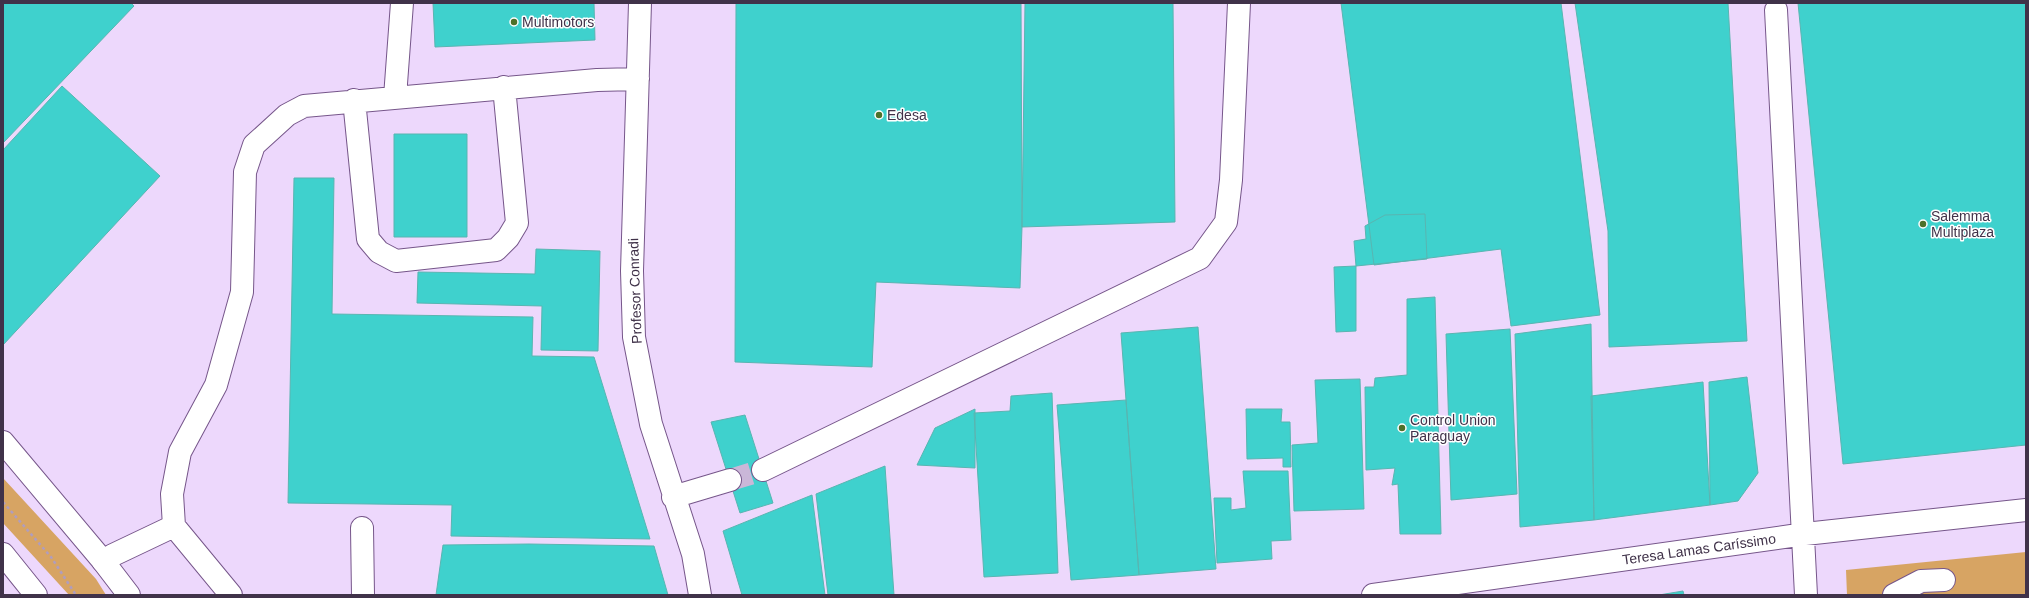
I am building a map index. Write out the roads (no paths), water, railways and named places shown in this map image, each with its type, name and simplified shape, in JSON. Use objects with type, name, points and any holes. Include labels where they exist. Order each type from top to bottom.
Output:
[{"type":"street","points":[[395,97],[402,3]]},
{"type":"street","name":"Profesor Conradi","points":[[640,3],[632,271],[634,337],[651,424],[673,497],[693,554],[700,595]]},
{"type":"street","points":[[763,470],[1200,258],[1226,222],[1231,180],[1239,3]]},
{"type":"street","points":[[1776,10],[1806,595]]},
{"type":"street","points":[[231,595],[174,526],[172,494],[180,452],[216,385],[242,292],[244,172],[254,146],[287,115],[304,106],[354,100],[504,87],[597,80],[638,80]]},
{"type":"street","points":[[354,100],[368,239],[379,252],[396,261],[496,250],[508,238],[517,224],[504,87]]},
{"type":"street","points":[[3,442],[103,561],[129,595]]},
{"type":"street","points":[[673,497],[730,480]]},
{"type":"street","name":"Teresa Lamas Caríssimo","points":[[1373,595],[1804,534],[2026,510]]},
{"type":"street","points":[[103,561],[174,526]]},
{"type":"street","points":[[362,528],[363,595]]},
{"type":"street","points":[[3,554],[36,595]]},
{"type":"street","points":[[1894,595],[1921,581],[1944,580]]},
{"type":"tunnel","points":[[730,480],[763,470]]},
{"type":"place","name":"Multimotors","points":[[514,22]]},
{"type":"place","name":"Edesa","points":[[879,115]]},
{"type":"place","name":"Salemma Multiplaza","points":[[1923,224]]},
{"type":"place","name":"Control Union Paraguay","points":[[1402,428]]}]
